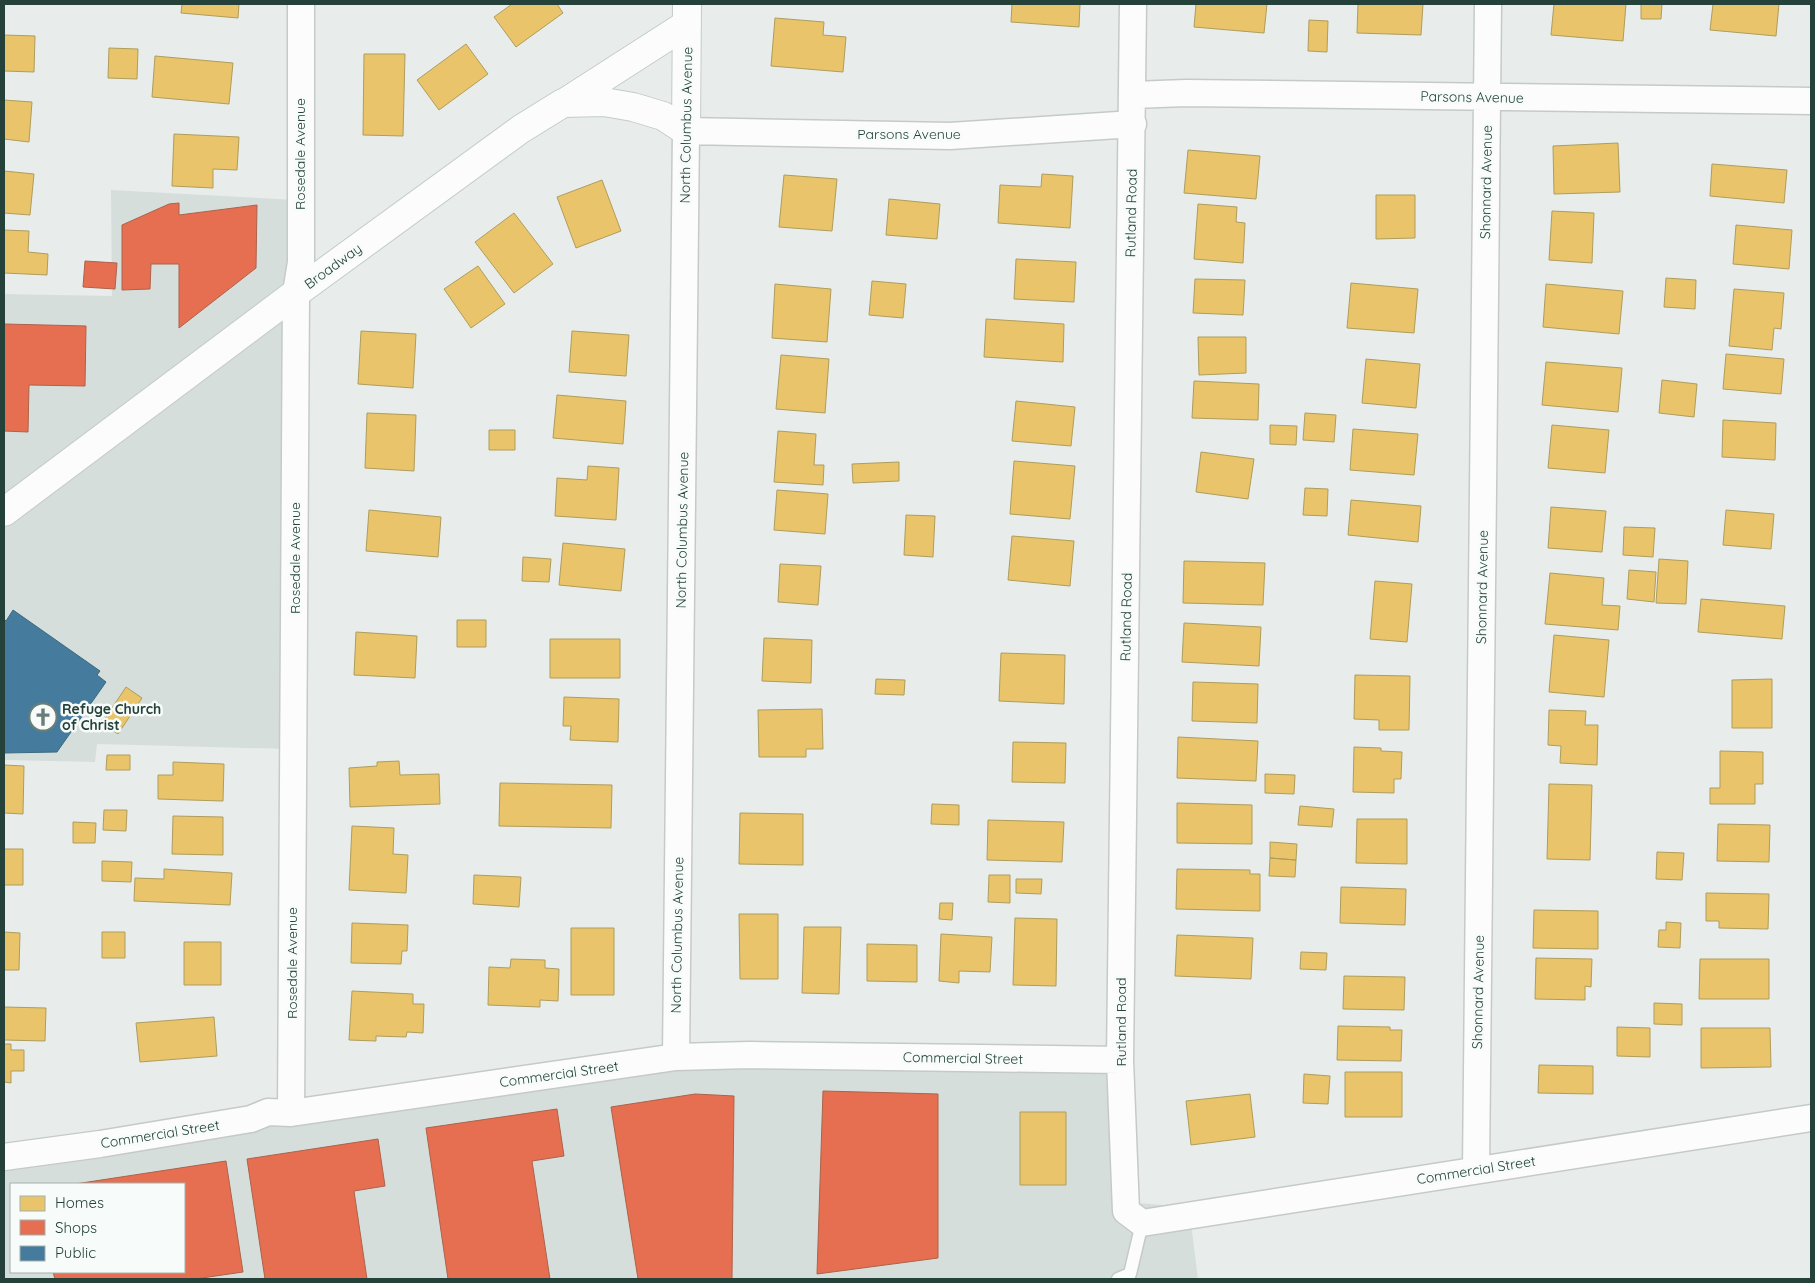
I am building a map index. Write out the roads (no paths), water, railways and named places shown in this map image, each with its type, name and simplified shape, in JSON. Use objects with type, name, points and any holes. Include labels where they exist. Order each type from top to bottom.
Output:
[{"type":"street","name":"Rosedale Avenue","points":[[291,1113],[296,293],[301,262],[301,4]]},
{"type":"street","name":"Rutland Road","points":[[1133,4],[1120,1060],[1126,1211],[1142,1223]]},
{"type":"street","name":"Shonnard Avenue","points":[[1476,1170],[1488,4]]},
{"type":"street","points":[[564,103],[687,14]]},
{"type":"street","name":"North Columbus Avenue","points":[[676,1057],[687,14]]},
{"type":"street","name":"Parsons Avenue","points":[[1133,95],[1186,93],[1811,101]]},
{"type":"street","name":"Broadway","points":[[4,512],[296,293],[521,129],[564,103],[604,102],[634,107],[663,116],[686,131]]},
{"type":"street","name":"Parsons Avenue","points":[[686,131],[950,136],[1133,124]]},
{"type":"street","name":"Commercial Street","points":[[4,1157],[100,1144],[252,1119],[268,1112],[291,1113],[676,1057],[749,1055],[1120,1060]]},
{"type":"street","name":"Commercial Street","points":[[1142,1223],[1811,1118]]},
{"type":"lane","points":[[1118,1279],[1130,1274],[1142,1223]]},
{"type":"place","name":"Refuge Church of Christ","points":[[43,717]]}]
